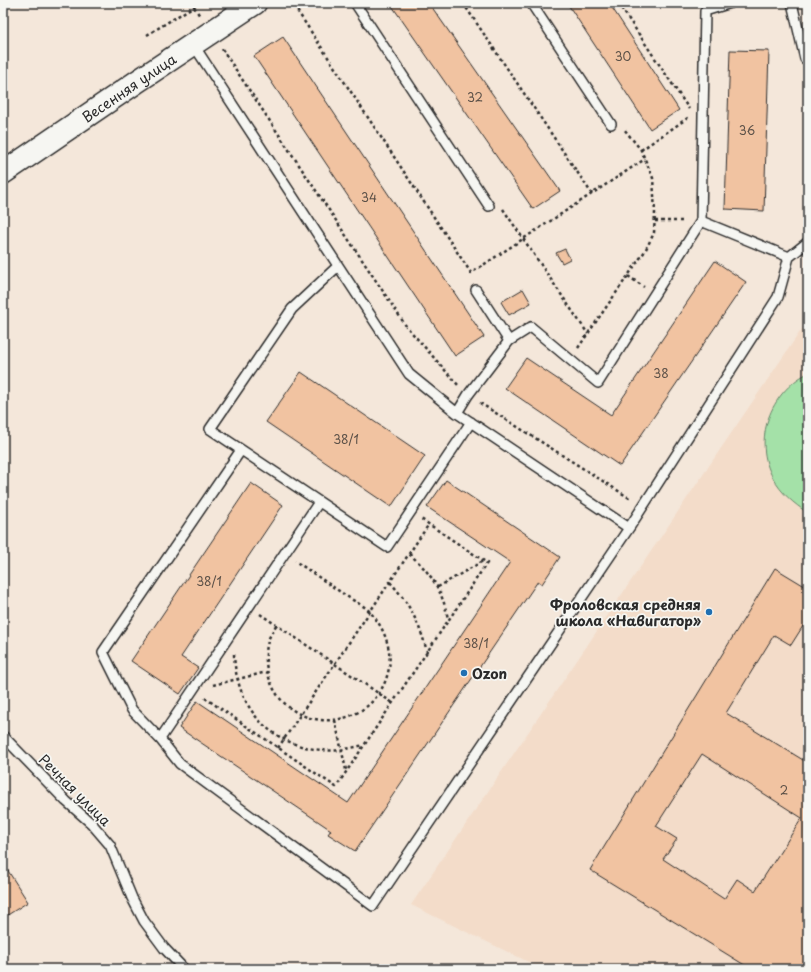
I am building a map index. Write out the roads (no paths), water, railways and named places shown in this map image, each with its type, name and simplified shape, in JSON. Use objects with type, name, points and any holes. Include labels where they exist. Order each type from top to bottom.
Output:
[{"type":"street","name":"Весенняя улица","points":[[3,173],[255,3]]},
{"type":"lane","points":[[355,3],[489,206]]},
{"type":"lane","points":[[531,3],[611,124]]},
{"type":"lane","points":[[457,413],[468,395],[509,341],[531,327],[598,383],[701,221],[703,7],[731,3]]},
{"type":"lane","points":[[792,3],[805,59]]},
{"type":"lane","points":[[202,38],[338,266],[409,374],[457,413],[629,528]]},
{"type":"lane","points":[[701,221],[789,257]]},
{"type":"lane","points":[[241,450],[103,652],[132,710],[160,739],[180,764],[373,906],[644,507],[778,297],[789,257],[808,242]]},
{"type":"lane","points":[[338,266],[292,309],[210,429],[387,547],[470,422]]},
{"type":"lane","points":[[476,290],[509,341]]},
{"type":"lane","points":[[160,739],[319,502]]},
{"type":"lane","name":"Речная улица","points":[[3,736],[66,801],[92,824],[110,845],[132,898],[144,921],[164,948],[184,969]]},
{"type":"place","name":"Фроловская средняя школа «Навигатор»","points":[[709,612]]},
{"type":"place","name":"Ozon","points":[[464,673]]}]
